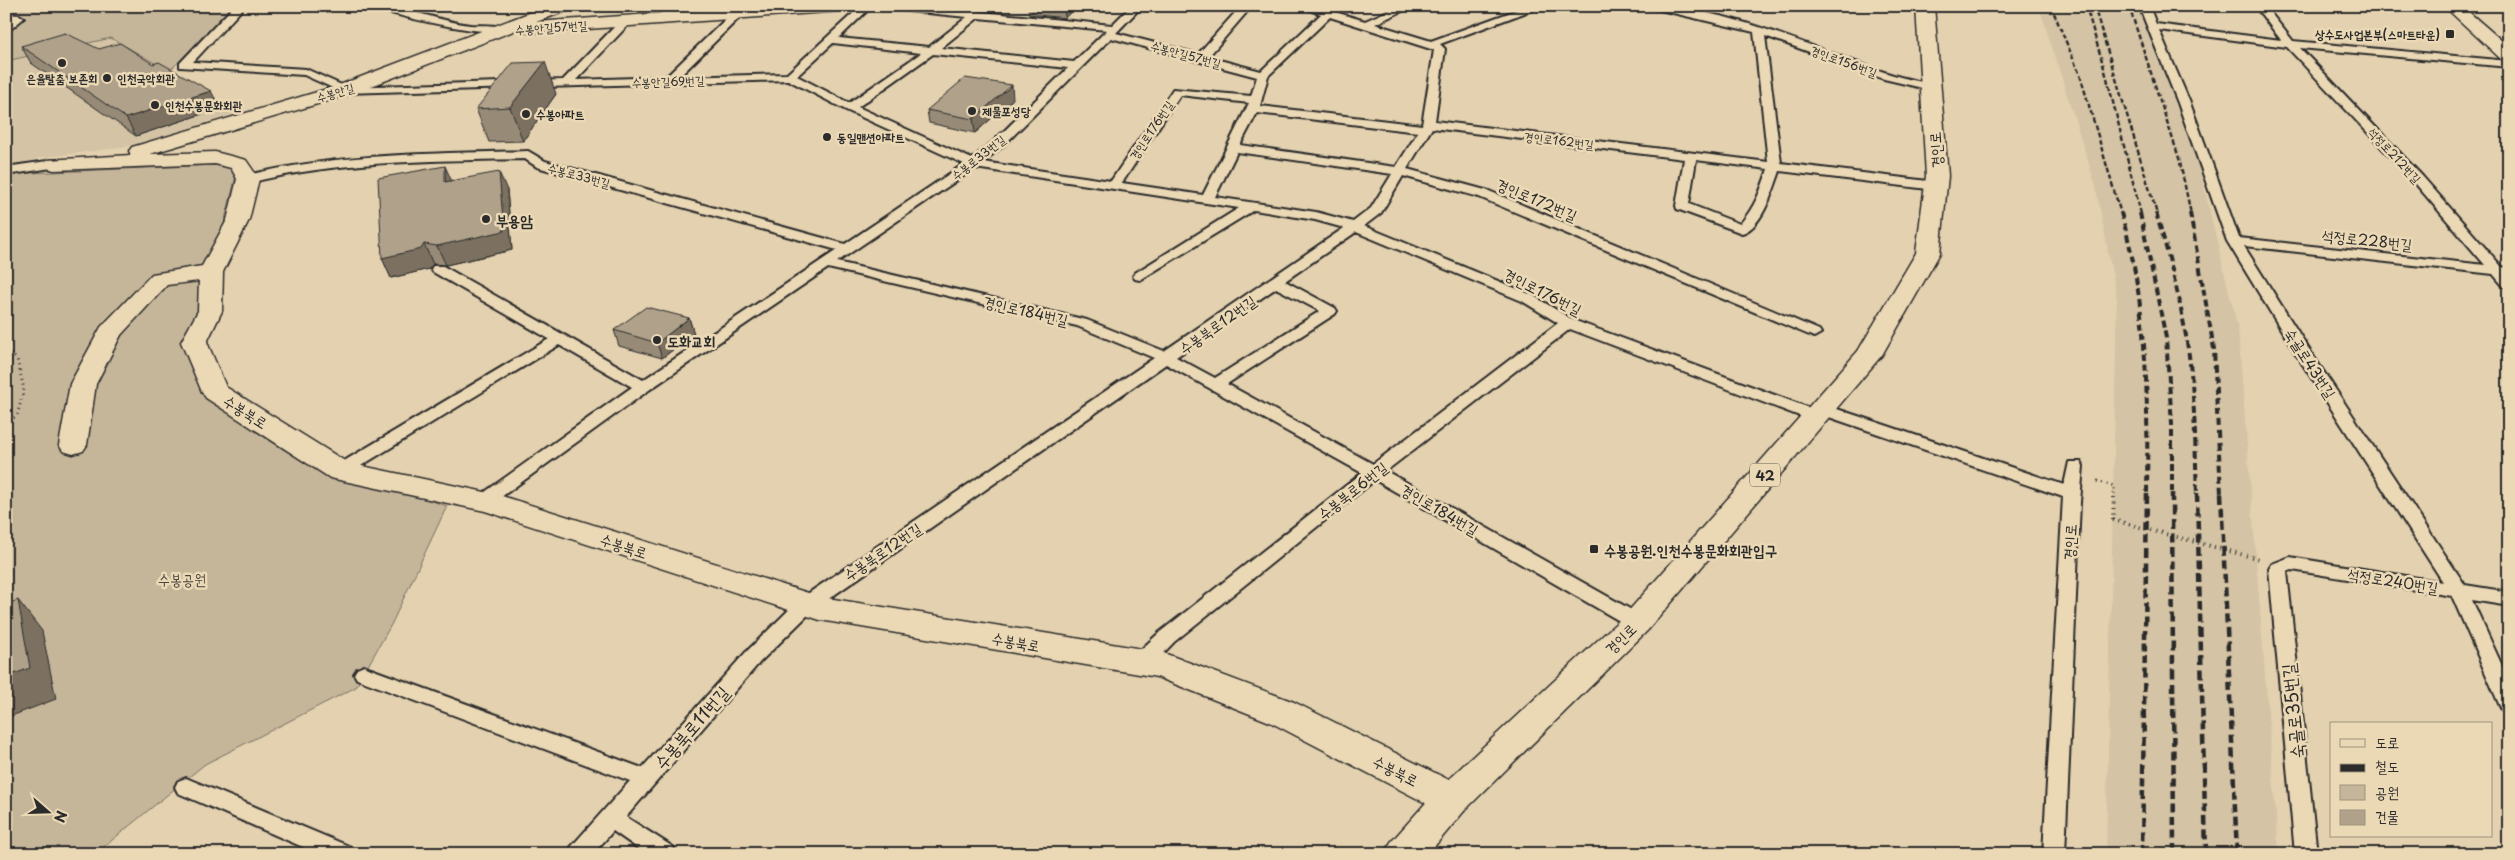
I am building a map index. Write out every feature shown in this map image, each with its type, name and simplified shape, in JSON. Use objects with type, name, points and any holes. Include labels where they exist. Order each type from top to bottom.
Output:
[{"type":"street","name":"수봉안길","points":[[100,162],[344,90],[564,6]]},
{"type":"street","name":"수봉안길57번길","points":[[499,30],[737,14],[771,9],[843,6]]},
{"type":"street","name":"경인로","points":[[1404,854],[1452,799],[1637,622],[1869,354],[1928,253],[1937,176],[1925,6]]},
{"type":"street","points":[[2452,6],[2509,57]]},
{"type":"street","points":[[54,164],[215,158],[239,164],[248,179]]},
{"type":"street","name":"수봉북로","points":[[248,179],[238,220],[211,272],[210,311],[194,342],[215,392],[340,471],[484,501],[820,608],[1161,665],[1282,712],[1452,799]]},
{"type":"street","points":[[73,445],[83,384],[110,332],[160,279],[211,272]]},
{"type":"lane","points":[[240,6],[184,65],[306,72],[344,90]]},
{"type":"lane","points":[[378,6],[469,28],[499,30]]},
{"type":"lane","points":[[660,19],[677,6]]},
{"type":"lane","points":[[790,77],[867,6]]},
{"type":"lane","name":"수봉안길57번길","points":[[888,6],[939,9],[1112,31],[1263,76]]},
{"type":"lane","points":[[1016,18],[1027,6]]},
{"type":"lane","name":"수봉로33번길","points":[[484,501],[644,387],[973,164],[999,143],[1137,6]]},
{"type":"lane","points":[[1201,58],[1247,6]]},
{"type":"lane","points":[[1364,24],[1408,6]]},
{"type":"lane","points":[[1307,7],[1430,44],[1538,6]]},
{"type":"lane","name":"경인로156번길","points":[[1648,6],[1745,25],[1888,77],[1931,87]]},
{"type":"lane","name":"숙골로43번길","points":[[2144,6],[2184,104],[2234,241],[2304,354],[2459,591],[2509,704]]},
{"type":"lane","name":"석정로212번길","points":[[2260,6],[2289,43],[2503,271]]},
{"type":"lane","points":[[670,80],[737,14]]},
{"type":"lane","points":[[850,108],[932,50],[975,14]]},
{"type":"lane","points":[[1207,199],[1255,105],[1263,76],[1327,14]]},
{"type":"lane","points":[[6,17],[19,18],[6,30]]},
{"type":"lane","points":[[566,84],[625,22]]},
{"type":"lane","points":[[2151,26],[2289,43],[2509,64]]},
{"type":"lane","points":[[1690,157],[1682,206],[1742,229],[1755,215],[1766,195],[1775,167],[1759,30]]},
{"type":"lane","points":[[831,40],[1077,66]]},
{"type":"lane","name":"수봉북로12번길","points":[[807,604],[1276,282],[1355,227],[1376,210],[1427,127],[1441,54],[1440,49],[1430,44]]},
{"type":"lane","name":"수봉안길69번길","points":[[344,90],[790,77],[850,108],[973,164]]},
{"type":"lane","name":"경인로176번길","points":[[1115,184],[1177,91],[1255,105]]},
{"type":"lane","name":"경인로162번길","points":[[1255,105],[1427,127],[1936,186]]},
{"type":"lane","name":"경인로172번길","points":[[1233,148],[1399,172],[1484,194],[1814,333]]},
{"type":"lane","name":"수봉로33번길","points":[[248,179],[280,169],[335,162],[528,155],[541,164],[848,249]]},
{"type":"lane","points":[[6,170],[54,164]]},
{"type":"lane","name":"경인로176번길","points":[[973,164],[1115,184],[1316,216],[1355,227],[1527,298],[1568,323],[1819,413]]},
{"type":"lane","points":[[1140,276],[1252,206]]},
{"type":"lane","name":"석정로228번길","points":[[2234,241],[2503,271]]},
{"type":"lane","name":"경인로184번길","points":[[827,264],[1082,323],[1166,358],[1374,472],[1637,622]]},
{"type":"lane","points":[[438,269],[644,387]]},
{"type":"lane","points":[[2503,271],[2509,284]]},
{"type":"lane","points":[[1215,385],[1330,311],[1276,282]]},
{"type":"lane","name":"수봉북로6번길","points":[[1140,662],[1167,637],[1374,472],[1568,323]]},
{"type":"lane","points":[[340,471],[559,339]]},
{"type":"lane","points":[[1819,413],[2072,494]]},
{"type":"lane","name":"경인로","points":[[2054,854],[2075,466]]},
{"type":"lane","name":"석정로240번길","points":[[2278,569],[2290,564],[2509,599]]},
{"type":"lane","name":"숙골로35번길","points":[[2278,569],[2306,854]]},
{"type":"lane","name":"수봉북로11번길","points":[[580,854],[753,657],[807,604]]},
{"type":"lane","points":[[364,674],[646,778]]},
{"type":"lane","points":[[186,787],[344,854]]},
{"type":"lane","points":[[610,818],[665,854]]},
{"type":"path","points":[[6,351],[17,359],[24,389],[17,416],[6,422]]},
{"type":"path","points":[[2114,486],[2113,520],[2259,559]]},
{"type":"shaded area","points":[[2039,6],[2144,6],[2194,146],[2238,329],[2279,854],[2106,854],[2117,298],[2095,183]]},
{"type":"shaded area","points":[[111,38],[241,112],[126,147],[39,158],[6,168],[6,61]]},
{"type":"green space","points":[[6,6],[238,6],[169,71],[111,38],[6,61]]},
{"type":"green space","name":"수봉공원","points":[[239,164],[194,342],[215,392],[340,471],[447,506],[392,623],[356,687],[205,764],[95,854],[6,854],[6,174]]},
{"type":"building","points":[[65,33],[99,49],[120,43],[153,64],[159,62],[211,91],[126,118],[21,46]]},
{"type":"building","points":[[545,62],[510,107],[476,109],[513,63]]},
{"type":"building","points":[[965,78],[1012,85],[973,119],[927,110]]},
{"type":"building","points":[[445,166],[445,182],[499,172],[504,231],[437,246],[424,244],[421,249],[382,258],[378,178]]},
{"type":"building","points":[[646,307],[689,318],[657,343],[614,330]]},
{"type":"building","points":[[18,600],[30,668],[6,677],[6,605]]},
{"type":"railway","points":[[2051,6],[2080,75],[2121,214]]},
{"type":"railway","points":[[2086,6],[2107,78],[2141,214]]},
{"type":"railway","points":[[2094,6],[2157,214]]},
{"type":"railway","points":[[2129,6],[2179,158],[2191,214]]},
{"type":"railway","points":[[2121,213],[2137,282],[2141,317],[2146,388],[2147,493]]},
{"type":"railway","points":[[2140,213],[2166,338],[2172,424],[2172,493]]},
{"type":"railway","points":[[2156,213],[2174,277],[2190,361],[2197,494]]},
{"type":"railway","points":[[2190,213],[2214,349],[2221,494]]},
{"type":"railway","points":[[2142,854],[2147,493]]},
{"type":"railway","points":[[2172,493],[2174,854]]},
{"type":"railway","points":[[2197,493],[2206,854]]},
{"type":"railway","points":[[2221,493],[2237,854]]},
{"type":"place","name":"상수도사업본부(스마트타운)","points":[[2450,34]]},
{"type":"place","name":"은율탈춤 보존회","points":[[62,63]]},
{"type":"place","name":"인천국악회관","points":[[107,78]]},
{"type":"place","name":"인천수봉문화회관","points":[[155,105]]},
{"type":"place","name":"제물포성당","points":[[972,111]]},
{"type":"place","name":"수봉아파트","points":[[526,114]]},
{"type":"place","name":"동일맨션아파트","points":[[827,137]]},
{"type":"place","name":"부용암","points":[[486,219]]},
{"type":"place","name":"도화교회","points":[[657,340]]},
{"type":"place","name":"수봉공원.인천수봉문화회관입구","points":[[1594,549]]}]
